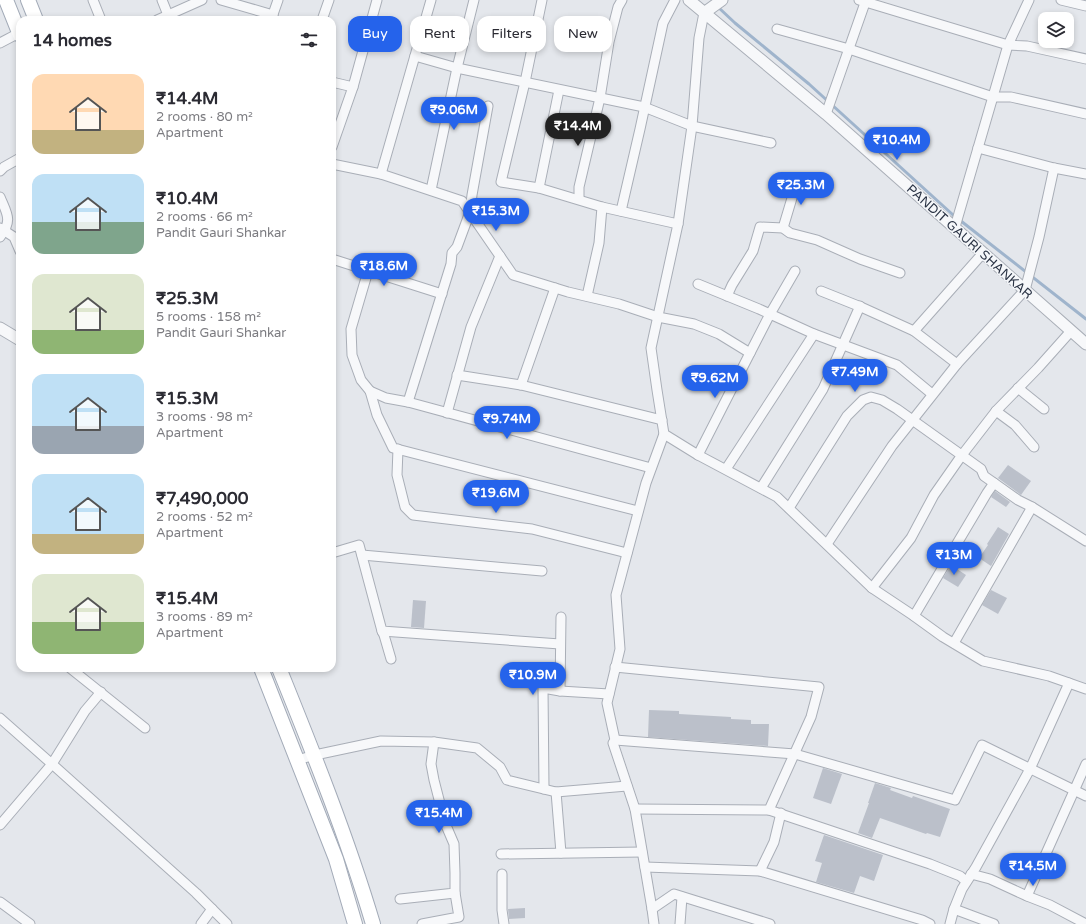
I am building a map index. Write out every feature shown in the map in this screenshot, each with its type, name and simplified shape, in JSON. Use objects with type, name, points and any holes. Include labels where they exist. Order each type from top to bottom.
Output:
[{"type":"main road","points":[[6,0],[16,24]]},
{"type":"main road","points":[[28,0],[34,16]]},
{"type":"main road","points":[[263,672],[336,859],[355,924]]},
{"type":"main road","points":[[281,672],[315,755],[373,924]]},
{"type":"street","points":[[93,0],[99,16]]},
{"type":"street","points":[[162,0],[168,16]]},
{"type":"street","points":[[173,16],[202,0]]},
{"type":"street","points":[[221,0],[266,16]]},
{"type":"street","points":[[273,16],[278,0]]},
{"type":"street","points":[[323,16],[329,0]]},
{"type":"street","points":[[336,136],[353,88],[377,0]]},
{"type":"street","points":[[381,174],[431,0]]},
{"type":"street","points":[[431,190],[457,68],[474,0]]},
{"type":"street","points":[[542,0],[525,82],[501,182],[539,188],[602,207],[678,224]]},
{"type":"street","points":[[579,199],[579,187],[600,98],[609,42],[618,7],[622,0]]},
{"type":"street","points":[[621,211],[663,23],[675,0]]},
{"type":"street","name":"PANDIT GAURI SHANKAR","points":[[689,0],[826,114],[1086,344]]},
{"type":"street","points":[[654,924],[635,809],[613,743],[614,740],[607,703],[620,649],[616,595],[646,482],[664,434],[651,348],[678,224],[692,126],[699,38],[704,13],[722,0]]},
{"type":"street","points":[[955,227],[1008,45],[1028,0]]},
{"type":"street","points":[[1061,0],[1086,6]]},
{"type":"street","points":[[826,114],[864,1],[1008,45],[1027,46],[1086,59]]},
{"type":"street","points":[[778,29],[849,49],[993,97],[1011,97],[1086,114]]},
{"type":"street","points":[[0,43],[16,36]]},
{"type":"street","points":[[415,56],[457,68],[644,107],[692,126],[771,143]]},
{"type":"street","points":[[336,83],[353,88]]},
{"type":"street","points":[[539,188],[559,90]]},
{"type":"street","points":[[408,402],[451,264],[452,252],[457,247],[470,212],[488,106]]},
{"type":"street","points":[[978,148],[1054,168],[1086,174]]},
{"type":"street","points":[[0,171],[16,160]]},
{"type":"street","points":[[336,165],[381,174],[462,201],[513,275],[555,288],[619,304],[658,317],[694,324],[719,334],[750,353]]},
{"type":"street","points":[[827,544],[892,446],[912,419],[957,364],[1025,290],[1039,238],[1054,168]]},
{"type":"street","points":[[783,228],[798,178]]},
{"type":"street","points":[[0,197],[8,220],[2,232],[14,237],[16,242]]},
{"type":"street","points":[[587,296],[599,243],[602,207]]},
{"type":"street","points":[[727,296],[753,251],[760,227],[783,228],[790,233],[817,240],[860,259],[900,273]]},
{"type":"street","points":[[914,331],[983,253]]},
{"type":"street","points":[[446,413],[471,327],[500,256]]},
{"type":"street","points":[[336,260],[442,294]]},
{"type":"street","points":[[368,271],[352,330],[352,355],[361,380],[370,391],[377,415],[392,448],[638,511]]},
{"type":"street","points":[[698,455],[770,314],[795,271]]},
{"type":"street","points":[[698,284],[814,334],[897,365],[932,394]]},
{"type":"street","points":[[521,385],[555,288]]},
{"type":"street","points":[[821,291],[860,306],[914,331],[957,364]]},
{"type":"street","points":[[761,488],[823,388],[860,306]]},
{"type":"street","points":[[0,328],[16,338]]},
{"type":"street","points":[[872,588],[911,538],[934,495],[996,410],[1038,368],[1071,331]]},
{"type":"street","points":[[726,469],[814,334]]},
{"type":"street","points":[[457,375],[521,385],[662,420]]},
{"type":"street","points":[[1018,388],[1044,409]]},
{"type":"street","points":[[370,391],[386,398],[408,402],[652,468]]},
{"type":"street","points":[[789,508],[847,416],[863,400],[871,397],[882,400],[912,419],[981,469],[984,476],[1018,500],[1032,507],[1086,541]]},
{"type":"street","points":[[996,410],[1014,425],[1034,447]]},
{"type":"street","points":[[664,434],[698,455],[777,497],[872,588],[943,637],[983,660],[1049,676],[1086,689]]},
{"type":"street","points":[[398,449],[397,475],[405,507],[413,514],[532,529],[627,553]]},
{"type":"street","points":[[914,616],[994,483]]},
{"type":"street","points":[[954,643],[1032,507]]},
{"type":"street","points":[[336,552],[359,545],[391,659]]},
{"type":"street","points":[[362,555],[542,571]]},
{"type":"street","points":[[560,691],[561,617]]},
{"type":"street","points":[[382,631],[560,644]]},
{"type":"street","points":[[615,667],[819,687],[812,717],[769,810]]},
{"type":"street","points":[[75,672],[145,728]]},
{"type":"street","points":[[950,924],[954,909],[969,878],[976,868],[1030,769],[1069,683]]},
{"type":"street","points":[[544,789],[543,688],[560,691],[609,694]]},
{"type":"street","points":[[0,825],[52,764],[85,711],[101,692]]},
{"type":"street","points":[[0,718],[196,893],[227,924]]},
{"type":"street","points":[[614,740],[795,754],[955,800],[982,745],[1086,796]]},
{"type":"street","points":[[297,760],[381,741],[434,742],[477,748],[500,767],[507,780],[556,792],[627,786]]},
{"type":"street","points":[[422,924],[459,917],[455,893],[454,844],[446,823],[431,764],[434,742]]},
{"type":"street","points":[[1027,896],[1086,764]]},
{"type":"street","points":[[556,792],[561,853]]},
{"type":"street","points":[[635,809],[769,810],[781,813],[930,864],[960,876],[990,879],[1050,905],[1086,924]]},
{"type":"street","points":[[760,871],[774,842],[781,813]]},
{"type":"street","points":[[501,854],[642,852]]},
{"type":"street","points":[[645,867],[760,871],[922,920],[930,924]]},
{"type":"street","points":[[502,874],[502,910],[504,924]]},
{"type":"street","points":[[400,899],[455,893]]},
{"type":"street","points":[[652,909],[674,894],[770,924]]},
{"type":"street","points":[[680,924],[682,897]]},
{"type":"street","points":[[0,902],[30,924]]},
{"type":"street","points":[[201,924],[212,909]]},
{"type":"street","points":[[954,909],[994,924]]},
{"type":"building","points":[[1008,465],[1031,481],[1021,495],[998,478]]},
{"type":"building","points":[[995,491],[1010,502],[1006,507],[991,497]]},
{"type":"building","points":[[998,527],[1009,534],[991,566],[979,558]]},
{"type":"building","points":[[951,565],[966,575],[958,587],[943,578]]},
{"type":"building","points":[[991,590],[1007,598],[998,614],[982,605]]},
{"type":"building","points":[[413,600],[426,601],[424,628],[411,627]]},
{"type":"building","points":[[649,710],[679,711],[679,714],[731,717],[731,719],[751,720],[751,724],[769,724],[768,746],[648,737]]},
{"type":"building","points":[[823,768],[842,774],[831,804],[813,798]]},
{"type":"building","points":[[875,783],[891,788],[890,790],[912,798],[913,796],[950,809],[940,837],[926,834],[880,818],[872,838],[858,833]]},
{"type":"building","points":[[824,835],[883,855],[874,881],[860,876],[854,893],[816,882],[822,863],[815,861]]},
{"type":"building","points":[[525,908],[525,918],[509,919],[508,909]]},
{"type":"waterway","points":[[718,7],[735,23],[809,84],[952,214],[1086,319]]}]
